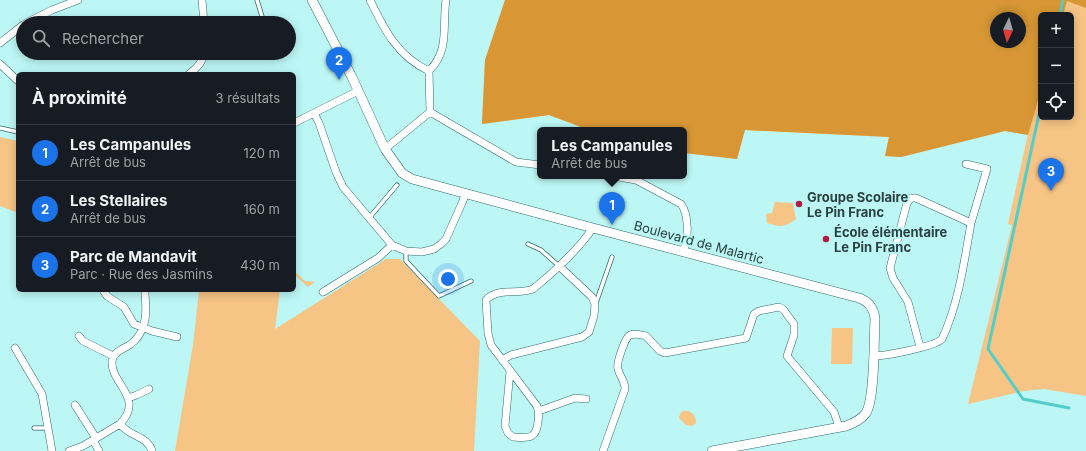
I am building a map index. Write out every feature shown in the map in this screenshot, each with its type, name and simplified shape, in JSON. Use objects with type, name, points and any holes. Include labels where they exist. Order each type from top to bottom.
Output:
[{"type":"street","points":[[40,16],[78,0]]},
{"type":"street","points":[[202,0],[203,16]]},
{"type":"street","name":"Boulevard de Malartic","points":[[312,0],[358,91],[385,149],[402,173],[412,179],[866,301],[874,311],[875,318],[871,399],[866,413],[856,422],[839,427],[712,451]]},
{"type":"street","points":[[370,0],[392,40],[402,52],[421,67],[429,71]]},
{"type":"street","points":[[430,112],[429,71],[441,55],[446,20],[446,0]]},
{"type":"street","points":[[0,43],[16,30]]},
{"type":"street","points":[[192,72],[202,60]]},
{"type":"street","points":[[0,64],[16,78]]},
{"type":"street","points":[[296,122],[358,91]]},
{"type":"street","points":[[385,149],[430,112]]},
{"type":"street","points":[[430,112],[516,162],[537,165]]},
{"type":"street","points":[[314,113],[343,187],[392,245],[406,251],[422,252],[434,249],[441,244],[449,232],[466,193]]},
{"type":"street","points":[[874,356],[884,356],[920,347],[938,342],[942,339],[950,322],[953,311],[965,257],[970,223],[987,168],[966,164]]},
{"type":"street","points":[[638,179],[681,204],[687,219],[686,246],[683,251]]},
{"type":"street","points":[[920,347],[908,302],[892,278],[890,268],[907,203],[911,198],[916,198],[970,223]]},
{"type":"street","points":[[510,371],[505,426],[508,433],[513,437],[528,438],[537,430],[539,411],[537,406],[491,345],[488,333],[486,300],[496,293],[528,291],[533,289],[559,266],[593,228]]},
{"type":"street","points":[[323,292],[378,258],[392,245]]},
{"type":"street","points":[[502,360],[511,355],[582,337],[587,335],[589,332],[594,316],[595,304],[592,297],[559,266]]},
{"type":"street","points":[[104,292],[107,296],[124,307],[134,324],[152,331],[177,337]]},
{"type":"street","points":[[69,451],[83,446],[120,424],[126,414],[128,398],[125,390],[113,372],[113,356],[131,344],[143,328],[146,318],[145,292]]},
{"type":"street","points":[[603,451],[625,390],[625,382],[618,369],[617,363],[627,337],[631,335],[646,336],[660,351],[665,353],[746,338],[754,314],[759,311],[779,307],[794,324],[794,336],[787,356],[834,412],[839,427]]},
{"type":"street","points":[[79,336],[83,341],[113,356]]},
{"type":"street","points":[[15,348],[42,394],[52,451]]},
{"type":"street","points":[[128,398],[149,389]]},
{"type":"street","points":[[539,411],[575,398],[586,399]]},
{"type":"street","points":[[75,405],[99,451]]},
{"type":"street","points":[[120,424],[124,429],[151,445],[152,451]]},
{"type":"lane","points":[[257,0],[262,16]]},
{"type":"lane","points":[[0,128],[16,132]]},
{"type":"lane","points":[[368,218],[397,185]]},
{"type":"lane","points":[[528,244],[541,250],[559,266]]},
{"type":"lane","points":[[406,251],[406,261],[439,296],[471,281]]},
{"type":"lane","points":[[595,304],[612,257]]},
{"type":"lane","points":[[34,428],[48,428]]},
{"type":"shaded area","points":[[505,0],[1086,0],[1086,396],[1044,389],[1024,391],[968,404],[1012,225],[1008,224],[1028,134],[1005,131],[901,157],[885,156],[889,137],[745,130],[737,159],[687,153],[687,127],[581,127],[549,115],[482,124],[485,60]]},
{"type":"shaded area","points":[[505,0],[1086,0],[1086,8],[1067,1],[1064,12],[1038,12],[1038,100],[1028,135],[1005,131],[901,157],[885,156],[889,137],[745,130],[737,159],[687,153],[687,127],[581,127],[549,115],[482,124],[485,60]]},
{"type":"shaded area","points":[[0,137],[16,141],[16,212],[0,206]]},
{"type":"shaded area","points":[[775,202],[793,203],[796,219],[782,226],[767,223],[766,214],[772,213]]},
{"type":"shaded area","points":[[386,259],[400,259],[480,341],[474,451],[175,451],[193,345],[199,292],[280,292],[275,329]]},
{"type":"shaded area","points":[[296,273],[305,281],[315,282],[308,287],[296,276]]},
{"type":"shaded area","points":[[832,328],[853,328],[852,364],[831,364]]},
{"type":"shaded area","points":[[683,411],[688,411],[692,414],[696,423],[692,426],[686,425],[679,418]]},
{"type":"waterway","points":[[1061,12],[1063,0]]},
{"type":"waterway","points":[[1038,119],[988,349],[1023,399],[1069,408]]},
{"type":"place","name":"Les Stellaires","points":[[339,80]]},
{"type":"place","name":"Parc de Mandavit","points":[[1051,191]]},
{"type":"place","name":"Groupe Scolaire Le Pin Franc","points":[[799,204]]},
{"type":"place","name":"Les Campanules","points":[[612,225]]},
{"type":"place","name":"École élémentaire Le Pin Franc","points":[[826,239]]}]
